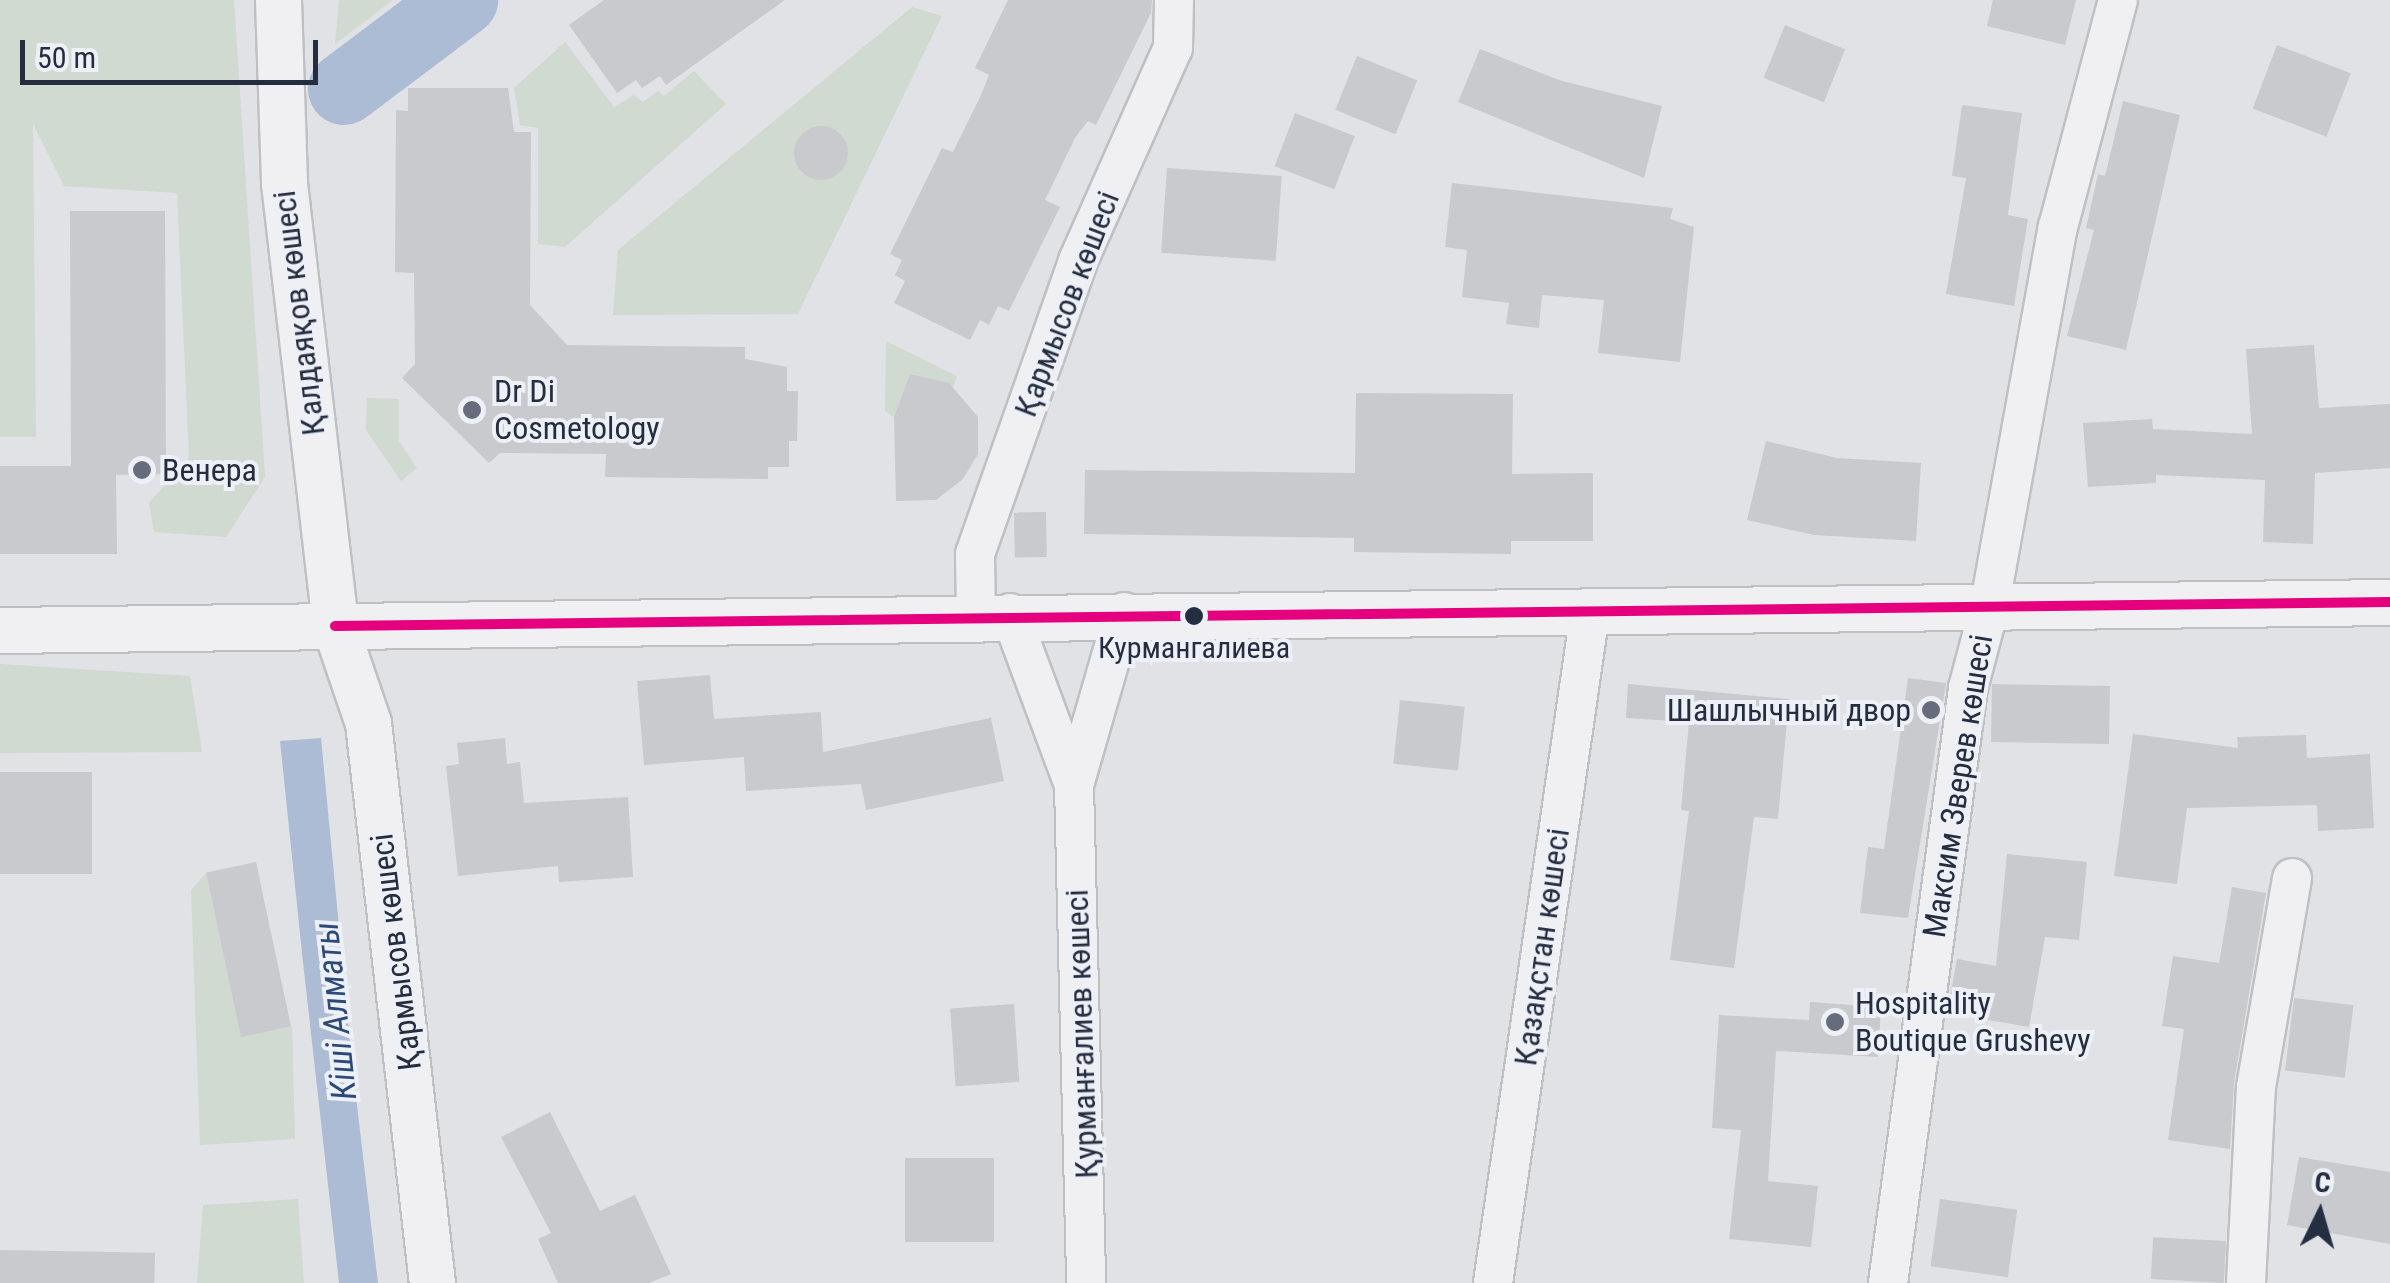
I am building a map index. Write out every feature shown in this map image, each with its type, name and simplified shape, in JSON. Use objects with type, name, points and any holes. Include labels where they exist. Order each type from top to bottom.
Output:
[{"type":"street","name":"Қалдаяқов көшесі","points":[[278,0],[284,184],[335,626]]},
{"type":"street","name":"Қармысов көшесі","points":[[1074,785],[993,613],[975,554],[1078,261],[1173,48],[1174,0]]},
{"type":"street","name":"Максим Зверев көшесі","points":[[1888,1283],[1968,688],[1989,609],[2058,227],[2118,0]]},
{"type":"street","points":[[0,630],[993,613],[1989,609],[2390,602]]},
{"type":"street","points":[[1074,785],[1124,612]]},
{"type":"street","name":"Қазақстан көшесі","points":[[1493,1283],[1590,612]]},
{"type":"street","name":"Қармысов көшесі","points":[[335,626],[368,723],[432,1283]]},
{"type":"street","name":"Қурманғалиев көшесі","points":[[1074,785],[1086,1283]]},
{"type":"street","points":[[2246,1283],[2256,1087],[2292,878]]},
{"type":"shaded area","points":[[0,0],[234,0],[265,477],[226,537],[154,532],[149,503],[189,457],[177,193],[64,186],[33,124],[36,437],[0,437]]},
{"type":"shaded area","points":[[339,0],[393,0],[335,44]]},
{"type":"shaded area","points":[[912,7],[942,16],[798,314],[613,315],[618,250]]},
{"type":"shaded area","points":[[565,42],[614,107],[634,95],[643,102],[658,91],[664,96],[694,71],[726,104],[565,247],[538,244],[538,128],[520,125],[514,88]]},
{"type":"shaded area","points":[[886,341],[957,376],[953,388],[910,374],[894,417],[885,411]]},
{"type":"shaded area","points":[[367,398],[399,399],[399,441],[417,468],[401,481],[366,430]]},
{"type":"shaded area","points":[[0,664],[190,676],[202,752],[0,753]]},
{"type":"shaded area","points":[[206,873],[242,1036],[292,1026],[295,1139],[200,1145],[191,890]]},
{"type":"shaded area","points":[[298,1199],[304,1283],[197,1283],[203,1205]]},
{"type":"water","points":[[321,738],[378,1283],[339,1283],[302,953],[280,741]]},
{"type":"building","points":[[604,0],[785,0],[666,85],[660,76],[642,88],[636,80],[617,93],[569,25]]},
{"type":"building","points":[[1008,0],[1152,0],[1151,13],[1096,125],[1088,121],[1075,138],[1045,200],[1060,207],[1009,311],[998,306],[989,325],[980,320],[970,340],[894,303],[905,281],[895,275],[902,260],[890,254],[942,148],[953,152],[981,95],[989,75],[975,68]]},
{"type":"building","points":[[1993,0],[2076,0],[2065,45],[1987,26]]},
{"type":"building","points":[[1785,25],[1845,49],[1824,102],[1764,78]]},
{"type":"building","points":[[2277,45],[2351,73],[2326,137],[2253,108]]},
{"type":"building","points":[[1480,49],[1559,80],[1662,106],[1644,178],[1458,102]]},
{"type":"building","points":[[1357,56],[1417,80],[1396,134],[1335,110]]},
{"type":"building","points":[[408,88],[508,88],[514,132],[531,132],[530,305],[567,345],[745,347],[745,359],[787,367],[787,391],[798,391],[797,441],[789,441],[789,467],[768,467],[768,479],[605,477],[606,454],[500,453],[489,463],[402,378],[415,364],[414,273],[395,272],[396,110],[408,111]]},
{"type":"building","points":[[2123,101],[2180,115],[2126,350],[2067,336],[2094,230],[2086,228],[2098,174],[2105,176]]},
{"type":"building","points":[[1962,105],[2022,113],[2008,215],[2028,219],[2014,306],[1946,294],[1966,178],[1952,176]]},
{"type":"building","points":[[1295,113],[1355,136],[1334,189],[1275,166]]},
{"type":"building","points":[[821,126],[840,134],[848,153],[840,172],[821,180],[802,172],[794,153],[802,134]]},
{"type":"building","points":[[1167,168],[1282,176],[1276,261],[1161,253]]},
{"type":"building","points":[[1452,183],[1673,208],[1670,219],[1694,227],[1680,362],[1598,353],[1604,300],[1542,295],[1539,328],[1506,324],[1509,303],[1462,297],[1467,250],[1445,247]]},
{"type":"building","points":[[70,211],[165,211],[166,474],[116,475],[117,554],[0,554],[0,466],[71,466]]},
{"type":"building","points":[[2314,345],[2319,408],[2390,404],[2390,468],[2315,473],[2313,544],[2263,542],[2265,480],[2156,475],[2156,483],[2088,487],[2083,423],[2152,419],[2153,429],[2252,434],[2246,349]]},
{"type":"building","points":[[910,374],[949,383],[978,417],[978,454],[963,479],[936,500],[896,501],[894,417]]},
{"type":"building","points":[[1356,393],[1513,394],[1512,474],[1593,473],[1593,541],[1511,541],[1511,554],[1354,552],[1354,538],[1084,534],[1085,470],[1355,473]]},
{"type":"building","points":[[1766,441],[1837,458],[1921,463],[1916,541],[1814,535],[1747,520]]},
{"type":"building","points":[[1046,512],[1047,557],[1015,558],[1014,513]]},
{"type":"building","points":[[710,675],[714,719],[821,712],[823,752],[991,718],[1004,781],[866,810],[861,784],[746,791],[744,757],[644,765],[637,681]]},
{"type":"building","points":[[1908,678],[1946,683],[1908,918],[1860,913],[1868,847],[1884,849]]},
{"type":"building","points":[[1628,684],[1789,699],[1778,819],[1754,817],[1734,968],[1670,960],[1689,811],[1681,810],[1689,722],[1626,718]]},
{"type":"building","points":[[1992,684],[2110,686],[2109,744],[1991,742]]},
{"type":"building","points":[[1400,700],[1465,707],[1458,770],[1393,764]]},
{"type":"building","points":[[2133,734],[2238,748],[2237,737],[2306,735],[2307,758],[2370,754],[2374,828],[2318,831],[2317,805],[2187,808],[2177,884],[2114,876]]},
{"type":"building","points":[[505,738],[507,764],[520,762],[524,803],[628,797],[633,877],[559,882],[558,866],[458,876],[446,766],[459,764],[457,743]]},
{"type":"building","points":[[0,772],[92,772],[92,874],[0,874]]},
{"type":"building","points":[[2007,854],[2087,862],[2079,940],[2045,937],[2029,1027],[1947,1013],[1957,959],[1996,966]]},
{"type":"building","points":[[256,862],[291,1026],[241,1037],[206,873]]},
{"type":"building","points":[[2232,887],[2266,893],[2234,1083],[2230,1149],[2168,1140],[2184,1029],[2162,1026],[2173,956],[2219,963]]},
{"type":"building","points":[[2294,998],[2354,1005],[2345,1078],[2285,1070]]},
{"type":"building","points":[[1810,1002],[1881,1007],[1878,1057],[1776,1051],[1768,1181],[1818,1186],[1811,1247],[1729,1239],[1741,1130],[1712,1128],[1719,1015],[1809,1020]]},
{"type":"building","points":[[1014,1004],[1019,1082],[956,1086],[950,1008]]},
{"type":"building","points":[[550,1112],[600,1211],[635,1195],[671,1274],[649,1283],[558,1283],[538,1239],[551,1233],[501,1137]]},
{"type":"building","points":[[2299,1157],[2390,1172],[2390,1244],[2287,1225]]},
{"type":"building","points":[[905,1158],[994,1158],[994,1242],[905,1242]]},
{"type":"building","points":[[1940,1199],[2017,1210],[2008,1277],[1931,1266]]},
{"type":"building","points":[[2153,1237],[2226,1241],[2224,1283],[2151,1279]]},
{"type":"building","points":[[0,1250],[155,1253],[154,1283],[0,1283]]},
{"type":"waterway","name":"Кіші Алматы","points":[[344,89],[462,0]]},
{"type":"transit line","points":[[335,626],[2390,602]]},
{"type":"place","name":"Dr Di Cosmetology","points":[[472,410]]},
{"type":"place","name":"Венера","points":[[142,470]]},
{"type":"place","name":"Курмангалиева","points":[[1194,616]]},
{"type":"place","name":"Шашлычный двор","points":[[1931,710]]},
{"type":"place","name":"Hospitality Boutique Grushevy","points":[[1835,1022]]}]
